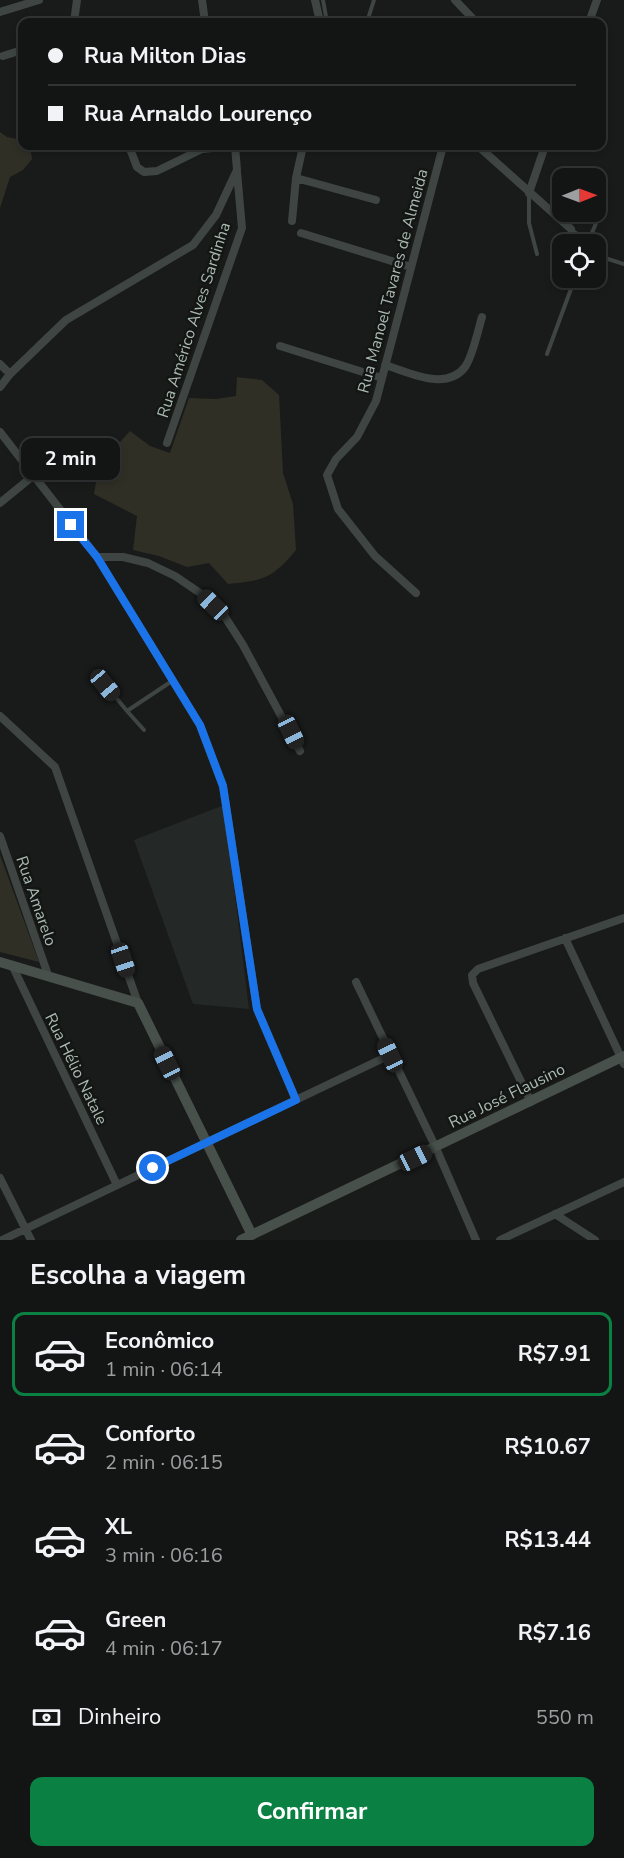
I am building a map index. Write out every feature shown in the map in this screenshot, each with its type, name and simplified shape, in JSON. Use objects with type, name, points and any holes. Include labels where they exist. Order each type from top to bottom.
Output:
[{"type":"street","points":[[0,12],[39,0]]},
{"type":"street","points":[[75,18],[77,0]]},
{"type":"street","points":[[202,0],[204,18]]},
{"type":"street","points":[[315,0],[319,18]]},
{"type":"street","points":[[455,0],[472,18]]},
{"type":"street","points":[[590,18],[597,0]]},
{"type":"street","points":[[3,56],[18,51]]},
{"type":"street","points":[[131,150],[137,167],[144,172],[165,168],[199,150]]},
{"type":"street","name":"Rua Américo Alves Sardinha","points":[[167,443],[242,228],[235,150]]},
{"type":"street","points":[[292,220],[296,178],[302,150]]},
{"type":"street","name":"Rua Manoel Tavares de Almeida","points":[[417,593],[375,556],[338,509],[327,475],[336,459],[357,437],[376,401],[442,150]]},
{"type":"street","points":[[482,150],[571,229]]},
{"type":"street","points":[[529,193],[544,150]]},
{"type":"street","points":[[0,387],[10,374],[66,320],[193,245],[216,215],[237,170]]},
{"type":"street","points":[[296,178],[376,200]]},
{"type":"street","points":[[301,233],[411,267]]},
{"type":"street","points":[[385,365],[441,380],[456,375],[466,366],[482,317]]},
{"type":"street","points":[[279,346],[382,378]]},
{"type":"street","points":[[0,364],[10,374]]},
{"type":"street","points":[[0,432],[97,557],[200,725],[223,786],[257,1009],[296,1100]]},
{"type":"street","points":[[0,503],[33,476]]},
{"type":"street","points":[[97,557],[123,557],[148,563],[175,576],[200,593],[225,617],[243,645],[300,751]]},
{"type":"street","points":[[0,716],[55,767],[138,1004],[253,1238]]},
{"type":"street","name":"Rua Amarelo","points":[[0,836],[48,975]]},
{"type":"street","points":[[531,1102],[473,983],[472,975],[477,969],[624,918]]},
{"type":"street","points":[[565,938],[623,1059]]},
{"type":"street","points":[[0,962],[138,1004]]},
{"type":"street","name":"Rua Hélio Natale","points":[[12,965],[117,1185]]},
{"type":"street","points":[[356,982],[436,1148],[476,1240]]},
{"type":"street","points":[[2,1240],[390,1055]]},
{"type":"street","name":"Rua José Flausino","points":[[241,1240],[253,1238],[623,1059]]},
{"type":"street","points":[[0,1178],[31,1240]]},
{"type":"street","points":[[500,1240],[624,1182]]},
{"type":"street","points":[[555,1214],[596,1240]]},
{"type":"lane","points":[[323,0],[326,18]]},
{"type":"lane","points":[[368,18],[374,0]]},
{"type":"lane","points":[[529,193],[529,223],[537,254]]},
{"type":"lane","points":[[571,229],[577,234]]},
{"type":"lane","points":[[606,258],[624,264]]},
{"type":"lane","points":[[547,354],[571,288]]},
{"type":"lane","points":[[95,672],[144,730]]},
{"type":"lane","points":[[127,711],[173,680]]},
{"type":"shaded area","points":[[0,132],[7,137],[18,139],[18,150],[31,150],[32,159],[23,170],[10,177],[0,208]]},
{"type":"shaded area","points":[[237,377],[262,380],[279,395],[283,473],[293,504],[296,550],[281,567],[266,576],[228,584],[209,563],[187,567],[159,556],[133,550],[137,516],[94,494],[99,465],[130,431],[150,446],[170,453],[189,398],[216,399],[236,396]]},
{"type":"shaded area","points":[[224,805],[249,1009],[193,1004],[134,840]]},
{"type":"shaded area","points":[[0,855],[39,962],[0,952]]},
{"type":"route","points":[[71,525],[97,557],[200,725],[223,786],[257,1009],[296,1100],[153,1168]]}]
